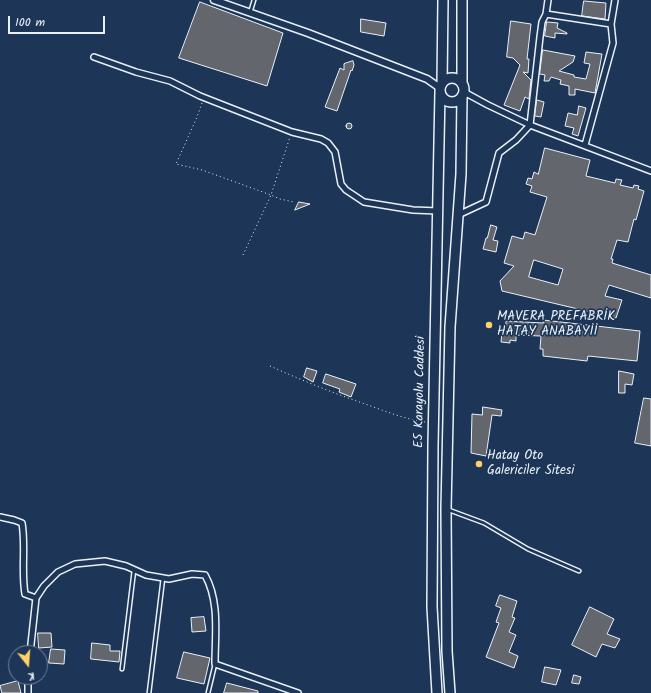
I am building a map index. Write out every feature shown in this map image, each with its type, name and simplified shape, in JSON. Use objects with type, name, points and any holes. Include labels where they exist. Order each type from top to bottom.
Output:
[{"type":"highway","name":"E5 Karayolu Caddesi","points":[[437,693],[432,607],[433,423],[443,0]]},
{"type":"highway","points":[[450,693],[447,651],[446,509],[450,328],[461,174],[463,90],[462,0]]},
{"type":"highway","points":[[452,78],[456,79],[463,90],[457,100],[450,102],[444,98],[441,88],[444,81],[452,78]]},
{"type":"street","points":[[214,0],[308,33],[427,79],[441,88]]},
{"type":"street","points":[[458,215],[486,202],[499,153],[516,140],[530,125],[542,22],[546,14],[548,0]]},
{"type":"street","points":[[586,145],[613,43],[611,24],[615,0]]},
{"type":"street","points":[[546,14],[611,24]]},
{"type":"street","points":[[94,57],[136,72],[170,81],[204,97],[292,132],[311,136],[328,143],[335,152],[341,184],[346,190],[364,202],[413,210],[438,210]]},
{"type":"street","points":[[463,90],[488,105],[530,125],[586,145],[651,171]]},
{"type":"street","points":[[0,517],[22,523],[24,535],[23,582],[25,594],[36,598]]},
{"type":"street","points":[[31,645],[36,598],[44,586],[58,572],[75,564],[104,561],[146,574],[169,579],[192,574],[205,575],[211,586],[216,612],[214,664],[298,693]]},
{"type":"lane","points":[[250,13],[254,0]]},
{"type":"lane","points":[[446,509],[484,523],[528,549],[578,571]]},
{"type":"lane","points":[[122,669],[134,570]]},
{"type":"lane","points":[[149,693],[164,578]]},
{"type":"lane","points":[[208,693],[214,664]]},
{"type":"path","points":[[204,97],[197,117],[176,164],[202,170],[280,199],[294,202]]},
{"type":"path","points":[[243,255],[272,195],[292,132]]},
{"type":"path","points":[[270,366],[294,377],[409,420],[433,423]]},
{"type":"building","points":[[584,1],[606,3],[605,19],[582,16]]},
{"type":"building","points":[[200,2],[283,33],[267,86],[179,58]]},
{"type":"building","points":[[361,19],[386,23],[384,36],[361,32]]},
{"type":"building","points":[[511,21],[531,24],[527,59],[529,59],[528,73],[523,72],[531,80],[529,99],[525,97],[520,111],[504,105],[520,65],[513,58],[507,57]]},
{"type":"building","points":[[547,22],[558,23],[557,28],[567,34],[555,33],[555,38],[545,36]]},
{"type":"building","points":[[543,50],[575,56],[573,62],[559,71],[574,75],[574,77],[586,79],[590,64],[584,63],[586,52],[602,54],[595,93],[575,89],[575,95],[569,95],[569,86],[560,84],[561,80],[551,77],[549,81],[544,81],[545,75],[540,74]]},
{"type":"building","points":[[353,61],[354,65],[337,111],[325,107],[340,68],[344,70],[344,64]]},
{"type":"building","points":[[537,100],[544,102],[541,117],[535,116]]},
{"type":"building","points":[[579,106],[586,108],[578,136],[572,134],[574,128],[565,126],[568,113],[577,115]]},
{"type":"building","points":[[349,123],[352,126],[349,129],[346,126]]},
{"type":"building","points":[[545,148],[590,160],[586,176],[615,183],[616,179],[622,180],[620,185],[633,188],[634,185],[639,186],[638,189],[644,191],[628,242],[617,240],[611,259],[613,259],[612,263],[651,275],[651,298],[609,285],[605,296],[622,300],[616,318],[502,291],[500,281],[514,266],[504,263],[512,236],[523,239],[525,232],[535,235],[547,197],[530,192],[532,186],[526,184],[528,178],[532,179],[534,172],[538,174]],"holes":[[[534,260],[563,269],[558,285],[529,277]]]},
{"type":"building","points":[[299,202],[310,204],[295,210]]},
{"type":"building","points":[[491,225],[497,227],[493,240],[498,241],[496,252],[483,249]]},
{"type":"building","points":[[543,320],[640,331],[637,361],[588,356],[587,361],[543,356],[543,349],[540,349],[541,336],[516,335],[516,341],[510,340],[510,343],[501,342],[502,332],[505,333],[506,321],[543,323]]},
{"type":"building","points":[[307,368],[317,371],[313,382],[304,377]]},
{"type":"building","points":[[619,371],[634,374],[632,385],[625,384],[625,393],[619,393]]},
{"type":"building","points":[[326,374],[356,384],[351,397],[339,392],[340,389],[323,383]]},
{"type":"building","points":[[644,398],[651,399],[651,446],[635,443]]},
{"type":"building","points":[[483,407],[502,410],[501,416],[492,415],[486,456],[471,453],[472,414],[482,415]]},
{"type":"building","points":[[500,595],[517,601],[512,617],[515,618],[509,632],[516,635],[509,652],[518,656],[514,668],[486,657],[499,623],[496,622],[501,608],[496,606]]},
{"type":"building","points":[[590,607],[614,619],[607,634],[620,639],[615,648],[602,644],[596,657],[572,645]]},
{"type":"building","points":[[204,617],[206,631],[192,632],[191,618]]},
{"type":"building","points":[[38,633],[51,633],[52,647],[48,647],[48,645],[39,645]]},
{"type":"building","points":[[92,643],[110,645],[110,651],[120,651],[119,662],[91,659]]},
{"type":"building","points":[[51,649],[65,650],[64,664],[49,663]]},
{"type":"building","points":[[184,652],[210,658],[204,684],[177,678]]},
{"type":"building","points":[[545,667],[561,670],[556,685],[542,682]]},
{"type":"building","points":[[574,675],[581,677],[579,684],[572,683]]},
{"type":"building","points":[[227,683],[258,691],[258,693],[224,693]]},
{"type":"building","points":[[8,684],[8,685],[19,685],[21,693],[2,693],[0,686]]},
{"type":"place","name":"MAVERA PREFABRİK HATAY ANABAYİİ","points":[[489,325]]},
{"type":"place","name":"Hatay Oto Galericiler Sitesi","points":[[479,464]]}]
